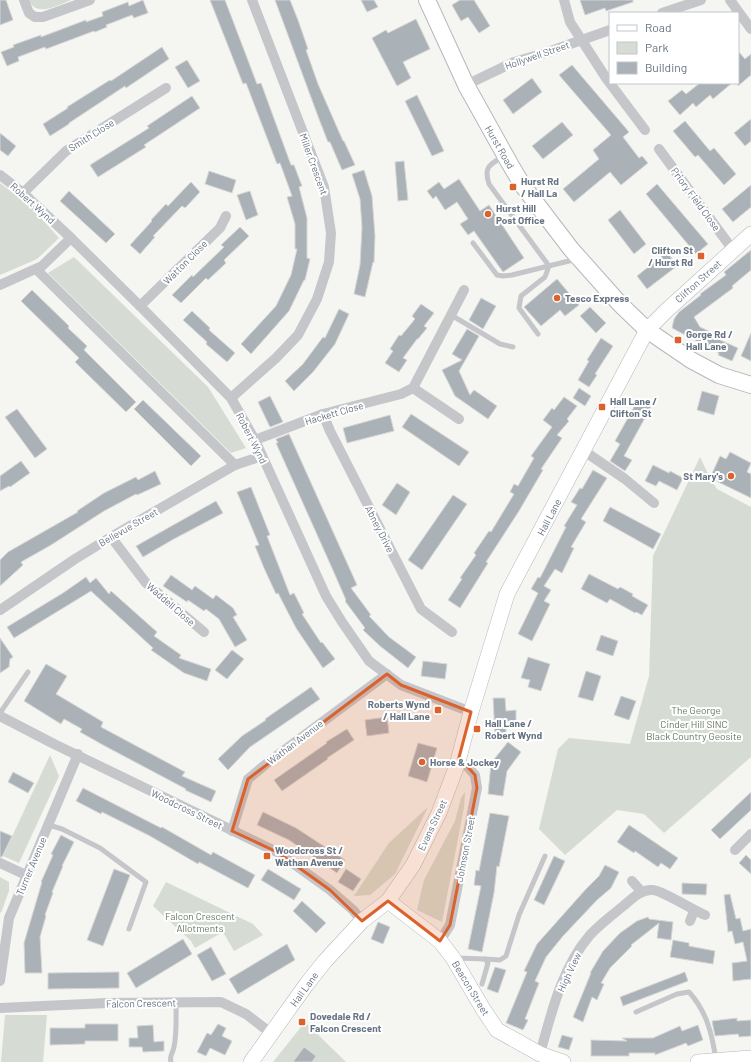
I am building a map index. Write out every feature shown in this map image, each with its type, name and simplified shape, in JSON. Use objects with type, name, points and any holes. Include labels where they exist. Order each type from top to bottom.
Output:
[{"type":"main road","name":"Hurst Road","points":[[427,0],[466,85],[505,156],[523,186],[580,259],[620,304],[647,330],[691,360],[719,375],[751,385]]},
{"type":"street","points":[[24,0],[29,13],[35,18],[43,17],[90,0]]},
{"type":"street","name":"Miller Crescent","points":[[231,398],[276,358],[298,335],[318,300],[329,262],[331,233],[324,187],[252,0]]},
{"type":"street","points":[[564,0],[570,22],[609,82]]},
{"type":"street","points":[[665,12],[701,0]]},
{"type":"street","points":[[730,0],[739,12]]},
{"type":"street","points":[[739,12],[751,29]]},
{"type":"street","name":"Hollywell Street","points":[[466,85],[514,62],[545,53],[609,30]]},
{"type":"street","points":[[610,84],[645,130]]},
{"type":"street","name":"Smith Close","points":[[24,193],[66,151],[166,88]]},
{"type":"street","name":"Priory Field Close","points":[[659,149],[733,250]]},
{"type":"street","name":"Robert Wynd","points":[[0,175],[24,193],[71,238],[231,398],[255,440],[326,596],[342,622],[369,660],[401,686],[471,712]]},
{"type":"street","name":"Watton Close","points":[[140,306],[220,228],[226,216]]},
{"type":"street","name":"Clifton Street","points":[[647,330],[751,234]]},
{"type":"street","points":[[0,285],[42,266],[71,238]]},
{"type":"street","points":[[36,269],[235,465]]},
{"type":"street","points":[[459,419],[413,388],[464,290]]},
{"type":"street","name":"Hall Lane","points":[[471,712],[507,594],[647,330]]},
{"type":"street","name":"Hackett Close","points":[[255,440],[323,414],[401,394],[413,388]]},
{"type":"street","name":"Abney Drive","points":[[323,414],[330,431],[420,609],[452,632]]},
{"type":"street","points":[[584,451],[626,479],[654,503]]},
{"type":"street","name":"Bellevue Street","points":[[0,610],[74,559],[111,536],[235,465],[262,456]]},
{"type":"street","name":"Waddell Close","points":[[111,536],[146,583],[204,632]]},
{"type":"street","name":"Wathan Avenue","points":[[232,831],[248,779],[270,760],[386,674]]},
{"type":"street","name":"Evans Street","points":[[362,921],[388,901],[413,866],[439,814],[457,765],[471,712]]},
{"type":"street","name":"Woodcross Street","points":[[0,716],[54,744],[78,754],[277,852],[330,890],[353,910],[362,921]]},
{"type":"street","name":"Turner Avenue","points":[[0,977],[9,918],[78,754]]},
{"type":"street","name":"Johnson Street","points":[[440,941],[450,925],[476,788],[475,775],[467,766],[457,765]]},
{"type":"street","points":[[735,850],[751,834]]},
{"type":"street","points":[[0,862],[26,875]]},
{"type":"street","points":[[632,881],[642,891],[654,890],[694,911],[705,915]]},
{"type":"street","name":"High View","points":[[540,1054],[552,1011],[574,958],[590,936],[602,923],[642,891]]},
{"type":"street","name":"Beacon Street","points":[[388,901],[440,941],[453,958],[482,1009],[497,1030],[540,1054],[563,1062]]},
{"type":"street","points":[[690,921],[694,911]]},
{"type":"street","name":"Hall Lane","points":[[251,1062],[306,985],[325,961],[362,921]]},
{"type":"street","name":"Falcon Crescent","points":[[0,1008],[176,1002],[221,1002],[246,1014],[272,1034]]},
{"type":"street","points":[[698,1062],[751,1058]]},
{"type":"lane","points":[[505,156],[491,164],[487,169],[486,175],[489,184],[549,266]]},
{"type":"lane","points":[[473,243],[497,275],[503,276],[580,259]]},
{"type":"lane","points":[[538,334],[519,308],[520,296],[545,277],[549,266]]},
{"type":"lane","points":[[451,315],[500,344],[513,347]]},
{"type":"lane","points":[[0,713],[28,672]]},
{"type":"lane","points":[[48,825],[62,829],[100,848],[146,882],[129,929]]},
{"type":"lane","points":[[453,958],[500,960],[506,956],[519,915],[545,856]]},
{"type":"lane","points":[[482,984],[488,963],[485,959]]},
{"type":"lane","points":[[636,1012],[677,994],[689,992],[695,999],[707,1021],[711,1032],[717,1061]]},
{"type":"lane","points":[[171,1062],[170,1057],[174,1047],[176,1026],[176,1002]]},
{"type":"highlighted area","points":[[387,674],[401,685],[471,712],[457,765],[467,766],[475,775],[477,788],[450,925],[440,941],[388,901],[362,921],[330,890],[277,852],[232,831],[248,779]]},
{"type":"green space","points":[[29,0],[71,0],[48,9],[42,9],[32,5]]},
{"type":"green space","points":[[0,183],[31,207],[59,238],[37,259],[0,275]]},
{"type":"green space","points":[[74,257],[208,387],[246,448],[231,453],[48,273]]},
{"type":"green space","name":"The George","points":[[700,457],[717,489],[751,507],[751,757],[664,833],[644,814],[617,810],[565,855],[539,829],[558,749],[569,738],[630,744],[649,676],[653,556]]},
{"type":"green space","points":[[50,755],[59,776],[19,863],[3,856]]},
{"type":"green space","points":[[465,792],[464,807],[442,922],[417,910],[424,880],[455,821],[461,798]]},
{"type":"green space","points":[[428,807],[395,874],[370,895],[354,896],[389,843]]},
{"type":"green space","points":[[0,877],[9,882],[9,891],[1,913],[0,912]]},
{"type":"green space","name":"Falcon Crescent Allotments","points":[[166,882],[253,924],[263,935],[234,951],[223,932],[195,948],[191,941],[153,906]]},
{"type":"green space","points":[[5,1015],[47,1015],[43,1062],[1,1062]]},
{"type":"green space","points":[[305,1022],[346,1062],[273,1062]]},
{"type":"building","points":[[0,0],[6,0],[13,20],[0,25]]},
{"type":"building","points":[[143,0],[148,13],[134,18],[132,15],[106,25],[107,27],[95,32],[94,31],[46,49],[45,47],[18,57],[19,61],[7,66],[1,52],[14,47],[13,45],[41,35],[41,37],[86,20],[86,22],[103,16],[102,12],[128,2],[129,6]]},
{"type":"building","points":[[210,0],[225,0],[257,84],[261,83],[291,165],[294,165],[302,186],[299,187],[307,218],[307,258],[310,259],[305,280],[289,311],[251,354],[241,344],[276,306],[291,275],[297,249],[295,249],[295,224],[287,197],[292,196],[280,163],[277,164],[246,83],[243,84]]},
{"type":"building","points":[[275,0],[290,0],[308,49],[306,50],[318,84],[355,165],[342,170],[330,142],[328,142]]},
{"type":"building","points":[[361,0],[374,0],[378,7],[367,12]]},
{"type":"building","points":[[460,0],[474,0],[490,26],[479,33],[468,17],[461,21],[452,5]]},
{"type":"building","points":[[580,0],[633,0],[633,2],[606,11],[605,8],[585,15]]},
{"type":"building","points":[[416,19],[430,49],[403,62],[411,78],[397,86],[372,38],[386,30],[388,33]]},
{"type":"building","points":[[162,47],[169,59],[126,88],[125,86],[50,136],[43,124],[68,108],[67,107],[110,80],[111,81]]},
{"type":"building","points":[[739,52],[745,59],[751,54],[751,75],[738,86]]},
{"type":"building","points":[[187,60],[200,81],[188,88],[175,67]]},
{"type":"building","points":[[572,65],[629,132],[623,137],[639,158],[642,156],[648,163],[621,185],[610,172],[574,202],[563,189],[599,159],[593,150],[611,135],[559,75]]},
{"type":"building","points":[[532,78],[542,92],[513,114],[503,100]]},
{"type":"building","points":[[699,84],[731,84],[713,99],[710,95],[696,107],[693,103],[680,115],[668,101],[682,90],[686,94]]},
{"type":"building","points":[[417,95],[444,151],[432,156],[405,101]]},
{"type":"building","points":[[192,96],[200,108],[144,145],[146,147],[98,177],[90,165],[149,128],[147,126]]},
{"type":"building","points":[[751,119],[751,141],[745,146],[734,133]]},
{"type":"building","points":[[685,121],[710,151],[714,148],[736,174],[724,185],[698,155],[695,157],[673,131]]},
{"type":"building","points":[[562,122],[573,135],[543,159],[532,146]]},
{"type":"building","points":[[0,133],[16,146],[8,156],[0,150]]},
{"type":"building","points":[[404,161],[408,200],[398,201],[395,162]]},
{"type":"building","points":[[364,170],[372,196],[375,236],[374,263],[373,262],[365,297],[354,294],[360,265],[362,227],[360,199],[352,174]]},
{"type":"building","points":[[209,171],[236,180],[232,193],[205,184]]},
{"type":"building","points":[[459,179],[480,211],[489,205],[524,258],[503,272],[474,231],[468,235],[460,224],[468,219],[457,202],[445,210],[436,196],[433,199],[427,191],[439,182],[444,189]]},
{"type":"building","points":[[191,182],[200,192],[185,208],[182,206],[153,236],[155,237],[140,254],[130,245],[166,204],[168,206]]},
{"type":"building","points":[[657,184],[708,244],[696,254],[646,194]]},
{"type":"building","points":[[751,185],[751,207],[733,222],[722,209]]},
{"type":"building","points":[[69,191],[115,234],[106,243],[60,201]]},
{"type":"building","points":[[250,191],[258,215],[246,220],[237,195]]},
{"type":"building","points":[[620,210],[646,244],[634,254],[608,220]]},
{"type":"building","points":[[240,227],[249,236],[224,260],[226,263],[208,280],[206,278],[181,303],[172,295],[224,247],[221,245]]},
{"type":"building","points":[[751,250],[751,270],[732,286],[733,288],[694,317],[700,327],[721,337],[720,340],[738,348],[732,361],[718,355],[719,353],[672,328],[674,319],[679,312],[726,275],[724,272]]},
{"type":"building","points":[[667,252],[677,266],[647,289],[637,276]]},
{"type":"building","points":[[557,279],[579,305],[565,316],[560,310],[541,326],[524,307]]},
{"type":"building","points":[[32,290],[87,346],[84,350],[136,402],[126,412],[75,362],[79,358],[21,301]]},
{"type":"building","points":[[481,298],[496,306],[483,329],[469,320]]},
{"type":"building","points":[[421,304],[434,313],[424,326],[427,328],[403,358],[407,360],[399,372],[385,363],[393,351],[390,349],[399,335],[401,336],[415,319],[412,316]]},
{"type":"building","points":[[590,307],[606,323],[596,333],[580,316]]},
{"type":"building","points":[[339,309],[349,314],[335,344],[313,372],[294,391],[285,381],[303,364],[323,337],[325,338]]},
{"type":"building","points":[[192,311],[210,328],[209,330],[235,353],[227,362],[206,344],[207,342],[183,320]]},
{"type":"building","points":[[467,329],[479,336],[459,371],[470,395],[474,390],[497,406],[488,419],[455,396],[442,370],[462,360],[452,354]]},
{"type":"building","points":[[751,333],[751,361],[741,356]]},
{"type":"building","points":[[601,338],[613,346],[595,374],[597,375],[589,387],[578,380],[589,361],[587,360]]},
{"type":"building","points":[[579,388],[591,396],[585,406],[573,398]]},
{"type":"building","points":[[702,391],[719,396],[714,415],[697,410]]},
{"type":"building","points":[[270,396],[283,422],[270,427],[258,402]]},
{"type":"building","points":[[564,397],[577,406],[567,419],[569,421],[557,435],[562,438],[541,469],[543,470],[486,562],[488,563],[460,608],[448,600],[462,579],[460,578],[476,555],[474,553],[489,531],[491,532],[514,494],[510,492],[514,484],[518,486],[534,458],[531,456],[552,427],[543,420],[552,408],[554,410]]},
{"type":"building","points":[[143,400],[201,456],[191,466],[134,409]]},
{"type":"building","points":[[638,400],[651,407],[624,456],[632,460],[625,471],[610,461],[620,444],[615,441]]},
{"type":"building","points":[[17,409],[47,449],[35,458],[5,417]]},
{"type":"building","points":[[411,414],[469,452],[459,466],[402,427]]},
{"type":"building","points":[[390,415],[394,431],[347,443],[343,428]]},
{"type":"building","points":[[289,434],[357,585],[351,588],[371,615],[369,616],[389,637],[416,657],[408,668],[380,646],[363,630],[365,628],[345,601],[346,600],[276,443],[278,443],[276,439]]},
{"type":"building","name":"St Mary's","points":[[730,452],[751,463],[747,472],[751,474],[751,498],[710,478],[720,456],[726,459]]},
{"type":"building","points":[[21,461],[30,473],[10,487],[9,486],[0,491],[0,476]]},
{"type":"building","points":[[653,465],[669,473],[670,471],[683,478],[677,490],[659,481],[656,486],[645,481]]},
{"type":"building","points":[[593,470],[607,478],[581,519],[586,522],[571,547],[574,548],[562,573],[555,569],[544,586],[551,590],[544,601],[550,604],[532,641],[518,634],[538,593],[531,589],[538,577],[540,578],[566,527],[564,526],[577,505],[571,502],[580,488],[582,489]]},
{"type":"building","points":[[155,471],[161,484],[137,495],[136,494],[104,511],[51,545],[21,562],[23,565],[0,586],[0,560],[8,552],[78,512],[77,511],[104,493],[136,477],[138,480]]},
{"type":"building","points":[[397,483],[410,492],[396,515],[382,505]]},
{"type":"building","points":[[251,487],[270,535],[267,536],[290,595],[294,593],[304,613],[302,614],[321,643],[322,642],[335,659],[323,668],[296,628],[278,593],[276,594],[255,546],[259,545],[237,492]]},
{"type":"building","points":[[453,495],[467,504],[422,570],[408,560]]},
{"type":"building","points":[[216,501],[223,513],[143,557],[136,546]]},
{"type":"building","points":[[610,507],[661,534],[653,549],[603,521]]},
{"type":"building","points":[[589,574],[618,589],[620,587],[648,605],[642,615],[636,612],[635,613],[610,599],[607,603],[581,589]]},
{"type":"building","points":[[171,575],[192,590],[195,586],[213,599],[216,595],[233,608],[237,615],[233,617],[247,640],[235,647],[219,619],[206,609],[204,611],[188,600],[187,602],[163,586]]},
{"type":"building","points":[[86,577],[90,583],[96,578],[109,594],[111,591],[157,632],[154,636],[181,655],[179,658],[211,669],[207,681],[184,673],[151,650],[153,648],[91,591],[14,638],[7,627],[63,593]]},
{"type":"building","points":[[601,635],[618,641],[613,656],[596,650]]},
{"type":"building","points":[[0,638],[13,657],[10,659],[9,667],[0,673]]},
{"type":"building","points":[[232,650],[244,659],[227,679],[215,670]]},
{"type":"building","points":[[528,657],[550,664],[541,691],[528,687],[530,680],[521,678]]},
{"type":"building","points":[[423,661],[447,664],[445,679],[421,676]]},
{"type":"building","points":[[46,664],[67,676],[56,694],[103,722],[101,727],[185,772],[182,776],[216,791],[211,802],[185,790],[186,789],[103,745],[80,732],[82,729],[64,719],[61,724],[24,701]]},
{"type":"building","points":[[586,671],[601,676],[593,701],[578,697]]},
{"type":"building","points":[[311,687],[320,699],[250,747],[228,770],[218,759],[242,736]]},
{"type":"building","points":[[621,696],[636,701],[629,720],[614,715]]},
{"type":"building","points":[[493,698],[505,698],[506,711],[516,710],[516,721],[506,722],[506,733],[495,734]]},
{"type":"building","points":[[387,717],[389,733],[367,736],[365,720]]},
{"type":"building","points":[[347,729],[354,740],[282,791],[274,780],[327,743],[326,742]]},
{"type":"building","points":[[508,742],[521,752],[507,771],[503,796],[488,794],[491,763]]},
{"type":"building","name":"Horse & Jockey","points":[[418,743],[437,748],[427,782],[408,776]]},
{"type":"building","points":[[13,772],[34,783],[28,793],[8,782]]},
{"type":"building","points":[[83,788],[161,828],[162,827],[211,855],[213,852],[255,875],[248,888],[199,862],[198,864],[150,836],[76,801]]},
{"type":"building","points":[[751,792],[751,810],[720,839],[711,830]]},
{"type":"building","points":[[263,812],[296,828],[345,860],[337,873],[289,840],[257,825]]},
{"type":"building","points":[[490,813],[509,816],[499,867],[497,866],[494,893],[482,952],[468,949],[481,886],[474,885],[476,870],[479,871]]},
{"type":"building","points":[[629,825],[678,858],[670,869],[661,863],[658,867],[635,851],[634,853],[617,842]]},
{"type":"building","points":[[0,831],[12,836],[2,857],[0,857]]},
{"type":"building","points":[[61,835],[74,842],[62,866],[45,915],[40,937],[42,973],[25,973],[24,943],[41,882],[53,855],[51,854]]},
{"type":"building","points":[[746,855],[751,860],[751,874],[739,863]]},
{"type":"building","points":[[554,856],[565,861],[544,905],[534,900]]},
{"type":"building","points":[[605,865],[619,872],[611,888],[597,900],[563,936],[546,957],[535,981],[539,983],[525,1019],[528,1020],[523,1030],[506,1023],[527,972],[524,971],[537,944],[599,876]]},
{"type":"building","points":[[114,869],[130,875],[103,946],[87,940]]},
{"type":"building","points":[[268,869],[301,889],[294,900],[261,880]]},
{"type":"building","points":[[346,869],[361,879],[353,891],[338,882]]},
{"type":"building","points":[[682,883],[707,884],[706,895],[682,894]]},
{"type":"building","points":[[730,894],[736,919],[740,918],[743,931],[751,929],[751,979],[733,981],[732,963],[747,961],[743,942],[735,944],[732,931],[728,932],[724,895]]},
{"type":"building","points":[[302,901],[326,923],[316,933],[293,911]]},
{"type":"building","points":[[648,917],[649,919],[673,922],[671,940],[657,938],[659,923],[631,945],[632,946],[610,968],[601,983],[604,984],[597,1000],[592,997],[583,1022],[573,1017],[590,973],[603,951],[620,933],[637,921]]},
{"type":"building","points":[[378,922],[390,927],[383,944],[371,939]]},
{"type":"building","points":[[183,939],[192,954],[136,988],[127,973]]},
{"type":"building","points":[[673,940],[689,943],[689,946],[715,951],[713,964],[670,957]]},
{"type":"building","points":[[287,944],[295,960],[238,994],[229,979]]},
{"type":"building","points":[[211,947],[226,974],[212,981],[197,955]]},
{"type":"building","points":[[495,967],[506,970],[498,993],[487,989]]},
{"type":"building","points":[[119,972],[119,988],[48,989],[48,973]]},
{"type":"building","points":[[685,972],[688,981],[623,1006],[620,997]]},
{"type":"building","points":[[737,1018],[737,1021],[751,1020],[751,1036],[739,1037],[738,1034],[715,1036],[712,1021]]},
{"type":"building","points":[[85,1024],[118,1024],[118,1041],[85,1041],[85,1044],[50,1045],[50,1028],[85,1028]]},
{"type":"building","points":[[218,1024],[226,1028],[222,1036],[232,1041],[225,1055],[210,1048],[206,1056],[197,1052],[207,1033],[211,1035]]},
{"type":"building","points":[[153,1025],[154,1042],[164,1041],[164,1051],[143,1052],[142,1047],[129,1047],[129,1038],[138,1038],[137,1026]]},
{"type":"building","points":[[698,1025],[703,1040],[688,1046],[686,1043],[655,1055],[655,1053],[629,1053],[629,1056],[591,1056],[591,1040],[627,1041],[622,1038],[653,1038],[680,1026],[682,1031]]},
{"type":"building","points":[[562,1035],[573,1038],[569,1050],[558,1047]]},
{"type":"building","points":[[304,1047],[316,1056],[312,1062],[293,1062]]},
{"type":"place","name":"Hurst Rd / Hall La","points":[[513,187]]},
{"type":"place","name":"Hurst Hill Post Office","points":[[488,214]]},
{"type":"place","name":"Clifton St / Hurst Rd","points":[[701,256]]},
{"type":"place","name":"Tesco Express","points":[[557,298]]},
{"type":"place","name":"Gorge Rd / Hall Lane","points":[[678,340]]},
{"type":"place","name":"Hall Lane / Clifton St","points":[[602,407]]},
{"type":"place","name":"St Mary's","points":[[731,476]]},
{"type":"place","name":"Roberts Wynd / Hall Lane","points":[[438,710]]},
{"type":"place","name":"Hall Lane / Robert Wynd","points":[[477,729]]},
{"type":"place","name":"Horse & Jockey","points":[[422,762]]},
{"type":"place","name":"Woodcross St / Wathan Avenue","points":[[267,856]]},
{"type":"place","name":"Dovedale Rd / Falcon Crescent","points":[[302,1022]]},
{"type":"park label","name":"Cinder Hill SINC Black Country Geosite","points":[[694,730]]}]
